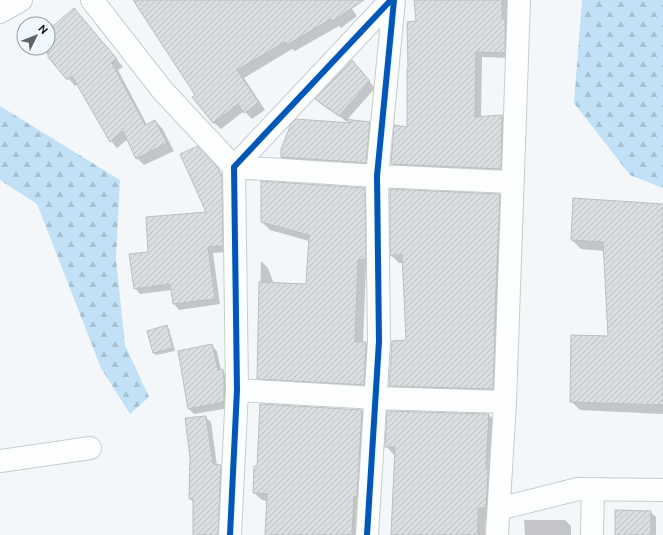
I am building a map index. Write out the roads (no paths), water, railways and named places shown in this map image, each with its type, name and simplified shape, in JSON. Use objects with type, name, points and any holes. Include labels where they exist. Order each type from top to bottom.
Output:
[{"type":"street","points":[[0,12],[21,0]]},
{"type":"street","points":[[92,0],[163,91],[234,167],[237,390],[230,535]]},
{"type":"street","points":[[234,167],[393,0]]},
{"type":"street","points":[[367,535],[376,398],[378,341],[377,176],[393,0]]},
{"type":"street","points":[[498,535],[505,402],[519,0]]},
{"type":"street","points":[[234,167],[377,176],[512,182]]},
{"type":"street","points":[[237,390],[376,398],[505,402]]},
{"type":"street","points":[[0,461],[90,448]]},
{"type":"street","points":[[499,509],[578,489],[663,490]]},
{"type":"street","points":[[592,535],[593,489]]}]
